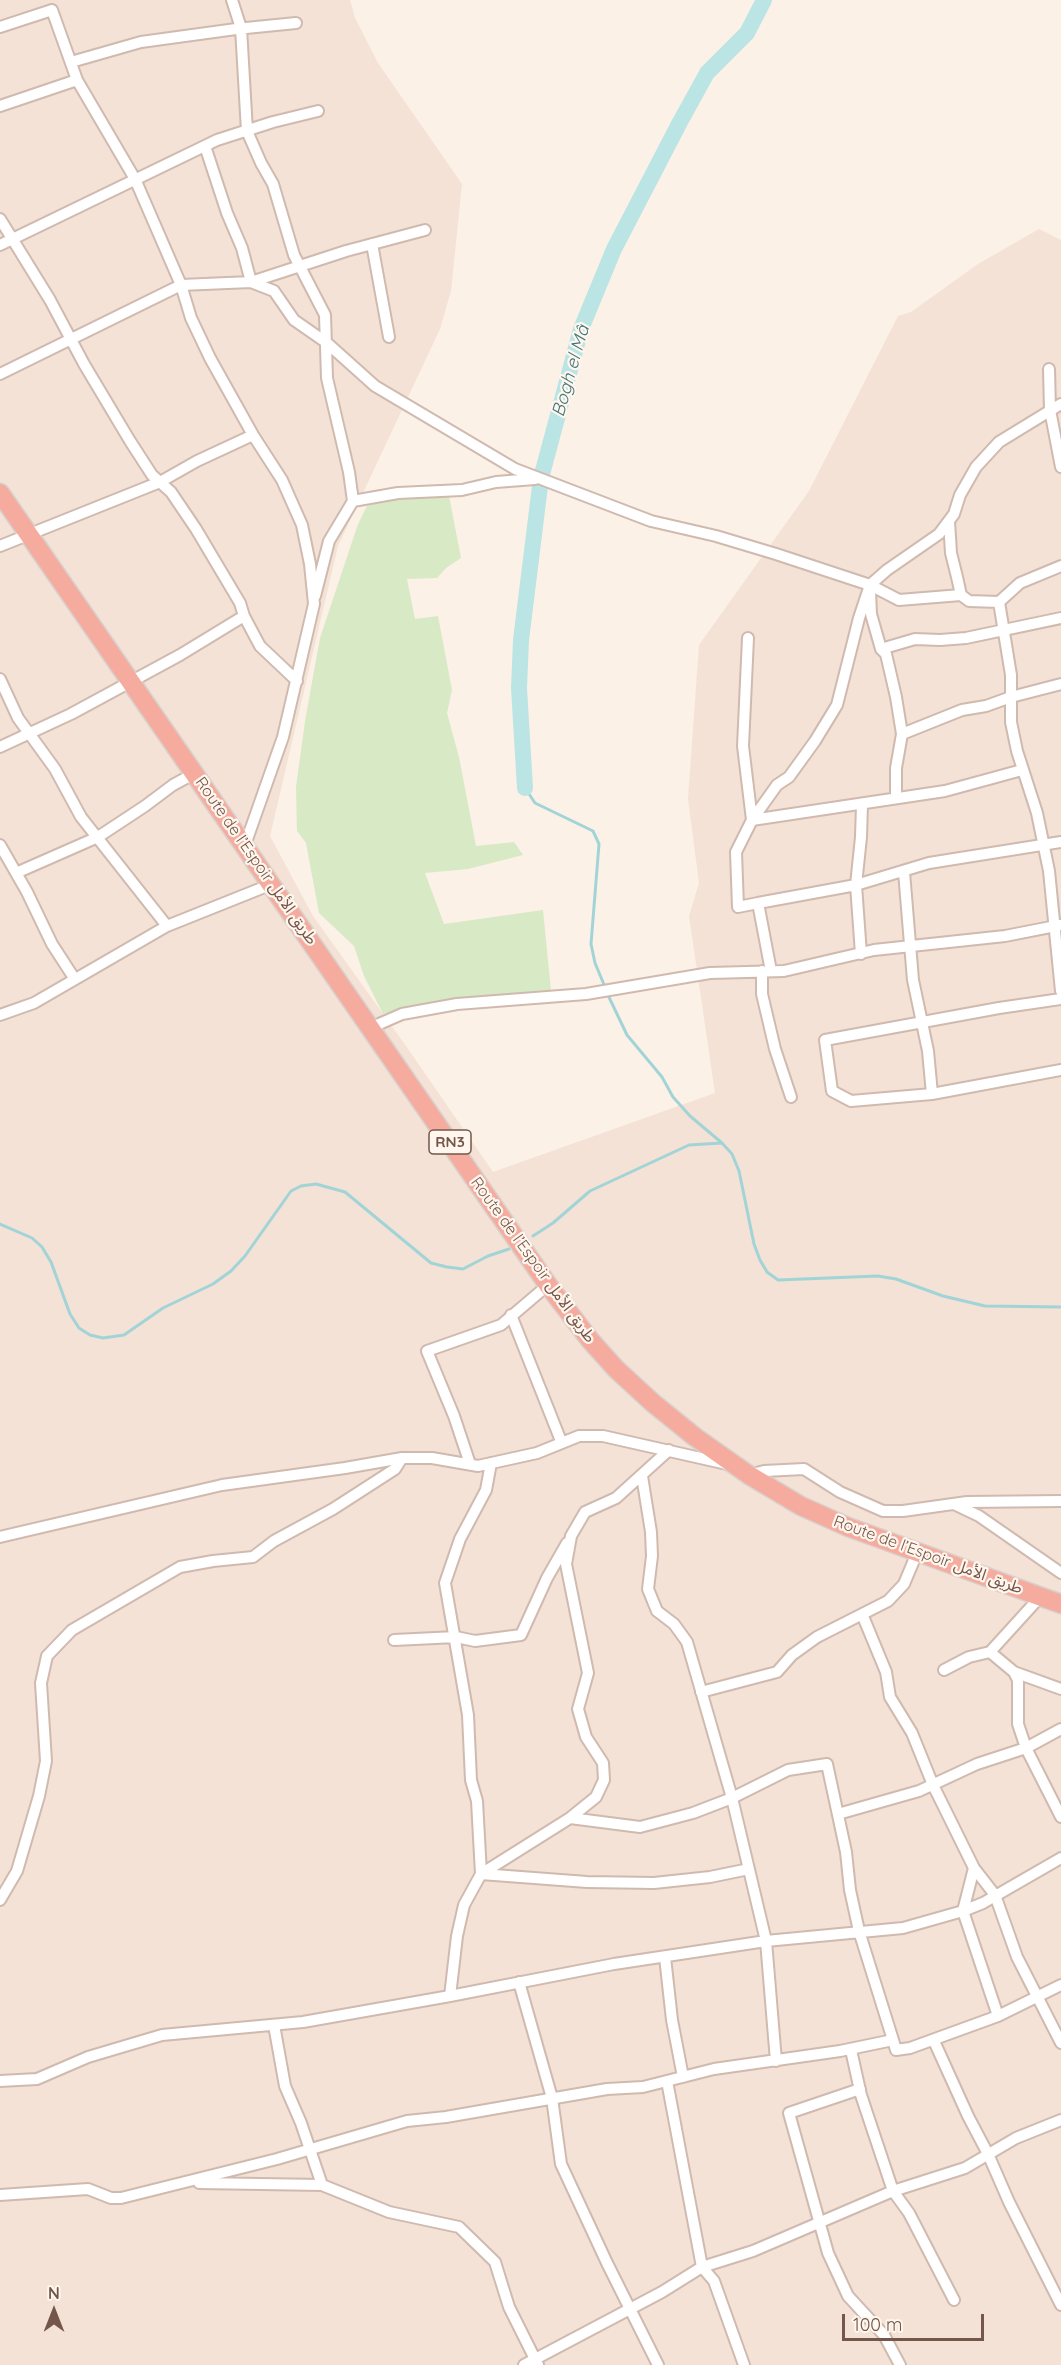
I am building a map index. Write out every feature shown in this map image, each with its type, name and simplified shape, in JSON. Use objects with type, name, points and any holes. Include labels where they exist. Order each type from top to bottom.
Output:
[{"type":"highway","name":"Route de l’Espoir طريق الأمل","points":[[0,493],[548,1285],[590,1340],[616,1369],[653,1403],[743,1471],[801,1506],[839,1523],[1061,1604]]},
{"type":"street","points":[[232,0],[241,28],[247,131],[273,184],[299,265],[325,315],[327,378],[349,472],[353,501],[329,541],[283,737],[245,845]]},
{"type":"street","points":[[0,27],[51,5],[77,80],[135,179],[181,285],[196,328],[253,435],[282,480],[302,525],[310,564],[314,604]]},
{"type":"street","points":[[71,62],[141,42],[296,23]]},
{"type":"street","points":[[0,106],[77,80]]},
{"type":"street","points":[[0,245],[205,146],[247,131],[318,111]]},
{"type":"street","points":[[205,146],[227,213],[242,248],[251,282]]},
{"type":"street","points":[[0,219],[130,441],[152,475],[171,492],[196,529],[240,603],[244,616],[260,646],[297,681]]},
{"type":"street","points":[[0,374],[181,285],[251,282],[299,265],[425,230]]},
{"type":"street","points":[[372,244],[389,337]]},
{"type":"street","points":[[251,282],[274,291],[294,321],[327,343],[375,386],[515,469],[651,521],[716,536],[870,585],[899,600],[961,594]]},
{"type":"street","points":[[1049,369],[1050,410],[1061,467]]},
{"type":"street","points":[[1061,404],[999,442],[976,467],[960,495],[954,514],[939,534],[887,570],[870,585],[859,618],[837,705],[789,777],[777,785],[752,820],[736,852],[738,907],[856,885],[929,863],[1061,842]]},
{"type":"street","points":[[0,546],[160,482],[197,461],[253,435]]},
{"type":"street","points":[[353,501],[398,493],[462,490],[496,482],[541,478]]},
{"type":"street","points":[[949,521],[951,553],[961,594],[969,601],[999,602],[1020,583],[1061,566]]},
{"type":"street","points":[[870,585],[871,614],[881,649],[886,654],[902,734],[896,768],[896,797]]},
{"type":"street","points":[[999,602],[1011,675],[1011,722],[1022,770],[1045,844],[1057,926],[1061,991]]},
{"type":"street","points":[[0,747],[71,714],[130,680],[180,655],[244,616]]},
{"type":"street","points":[[881,649],[915,639],[966,638],[1061,618]]},
{"type":"street","points":[[748,638],[743,746],[752,820]]},
{"type":"street","points":[[0,680],[18,718],[55,769],[81,817],[167,926]]},
{"type":"street","points":[[902,734],[962,710],[986,706],[1061,684]]},
{"type":"street","points":[[752,820],[945,791],[1022,770]]},
{"type":"street","points":[[16,873],[98,837],[173,785],[195,773]]},
{"type":"street","points":[[861,954],[856,885],[862,805]]},
{"type":"street","points":[[0,846],[52,944],[74,978]]},
{"type":"street","points":[[904,872],[913,980],[928,1051],[932,1094]]},
{"type":"street","points":[[0,1015],[34,1003],[167,926],[272,884]]},
{"type":"street","points":[[758,903],[767,971],[762,994],[775,1049],[791,1097]]},
{"type":"street","points":[[370,1028],[402,1014],[457,1004],[547,999],[710,973],[784,971],[873,950],[1005,936],[1057,926]]},
{"type":"street","points":[[1061,999],[825,1040],[832,1091],[851,1101],[932,1094],[1061,1070]]},
{"type":"street","points":[[470,1464],[454,1416],[427,1351],[501,1325],[548,1285]]},
{"type":"street","points":[[511,1315],[561,1441]]},
{"type":"street","points":[[0,1537],[222,1485],[402,1458],[432,1458],[478,1466],[537,1453],[561,1441],[579,1436],[603,1437],[669,1450],[743,1471],[804,1469],[840,1492],[883,1511],[954,1504],[1061,1501]]},
{"type":"street","points":[[394,1640],[456,1637],[475,1641],[520,1635],[547,1578],[585,1512],[616,1498],[669,1450]]},
{"type":"street","points":[[0,1900],[17,1871],[39,1796],[46,1761],[41,1683],[47,1656],[72,1630],[180,1567],[254,1557],[274,1541],[333,1509],[395,1469],[402,1458]]},
{"type":"street","points":[[481,1874],[477,1801],[471,1780],[468,1715],[446,1583],[460,1539],[486,1490],[491,1463]]},
{"type":"street","points":[[642,1476],[651,1544],[648,1589],[657,1611],[674,1624],[687,1642],[732,1798],[766,1941],[776,2061]]},
{"type":"street","points":[[954,1504],[979,1516],[1061,1573]]},
{"type":"street","points":[[450,1996],[457,1936],[464,1905],[481,1874],[570,1818],[596,1797],[604,1780],[603,1763],[586,1737],[578,1709],[588,1673],[566,1564],[571,1536]]},
{"type":"street","points":[[701,1692],[777,1672],[792,1655],[817,1637],[888,1601],[904,1584],[917,1552]]},
{"type":"street","points":[[944,1670],[969,1657],[990,1652],[1040,1597]]},
{"type":"street","points":[[862,1614],[886,1672],[890,1697],[912,1733],[933,1785],[974,1868],[995,1895],[1017,1957],[1061,2043]]},
{"type":"street","points":[[990,1652],[1014,1672],[1061,1689]]},
{"type":"street","points":[[1014,1672],[1018,1680],[1018,1724],[1026,1749],[1061,1817]]},
{"type":"street","points":[[838,1814],[933,1785],[977,1764],[1026,1749],[1061,1729]]},
{"type":"street","points":[[570,1818],[640,1827],[693,1813],[732,1798],[788,1770],[827,1764],[859,1931],[896,2050],[934,2041],[998,2016],[1061,1984]]},
{"type":"street","points":[[0,2081],[37,2079],[99,2053],[162,2035],[303,2022],[665,1956],[766,1941],[903,1928],[983,1903],[1061,1858]]},
{"type":"street","points":[[974,1868],[963,1911],[998,2016]]},
{"type":"street","points":[[481,1874],[587,1882],[654,1883],[710,1877],[749,1869]]},
{"type":"street","points":[[665,1956],[672,2020],[683,2077]]},
{"type":"street","points":[[519,1982],[552,2098],[561,2164],[658,2365]]},
{"type":"street","points":[[274,2025],[285,2086],[301,2123],[322,2185]]},
{"type":"street","points":[[0,2194],[88,2189],[111,2198],[121,2198],[310,2150],[407,2121],[446,2117],[607,2089],[643,2087],[714,2069],[851,2050],[893,2040]]},
{"type":"street","points":[[934,2041],[1013,2211],[1061,2305]]},
{"type":"street","points":[[851,2050],[860,2089],[893,2191],[909,2213],[954,2300]]},
{"type":"street","points":[[667,2081],[702,2267],[714,2281],[744,2365]]},
{"type":"street","points":[[860,2089],[789,2113],[828,2253],[848,2296],[884,2335],[900,2365]]},
{"type":"street","points":[[524,2365],[536,2362],[702,2267],[753,2251],[893,2191],[965,2168],[1016,2138],[1061,2120]]},
{"type":"street","points":[[187,2182],[322,2185],[389,2211],[459,2227],[495,2262],[509,2307],[536,2362]]},
{"type":"shaded area","points":[[0,0],[350,0],[355,18],[378,63],[462,184],[451,291],[440,329],[338,546],[270,836],[313,916],[493,1172],[715,1093],[689,916],[699,883],[688,799],[699,645],[809,491],[898,316],[911,312],[978,264],[1039,229],[1061,240],[1061,2365],[0,2365]]},
{"type":"green space","points":[[449,496],[461,558],[446,568],[437,578],[407,579],[415,619],[438,616],[452,690],[447,713],[459,757],[476,846],[514,842],[523,855],[468,869],[425,873],[444,924],[543,910],[551,991],[413,1006],[383,1014],[364,976],[354,946],[319,913],[306,843],[297,831],[296,787],[320,638],[358,524],[367,506],[399,498]]},
{"type":"waterway","name":"Bogh el Mâ","points":[[525,788],[519,688],[521,640],[541,478],[581,329],[614,249],[707,73],[747,33],[764,0]]},
{"type":"waterway","points":[[525,788],[535,803],[593,831],[599,844],[591,944],[595,963],[605,987]]},
{"type":"waterway","points":[[607,993],[627,1035],[662,1077],[673,1097],[690,1116],[722,1143]]},
{"type":"waterway","points":[[533,1236],[553,1223],[590,1191],[689,1145],[722,1143],[732,1154],[739,1171],[754,1244],[760,1260],[767,1272],[778,1280],[878,1276],[896,1279],[943,1296],[985,1306],[1061,1307]]},
{"type":"waterway","points":[[0,1224],[32,1238],[42,1247],[51,1262],[70,1314],[79,1328],[90,1335],[103,1338],[124,1335],[163,1308],[213,1284],[231,1271],[245,1256],[291,1191],[301,1186],[316,1184],[345,1192],[431,1263],[463,1269],[488,1256],[509,1249]]}]
